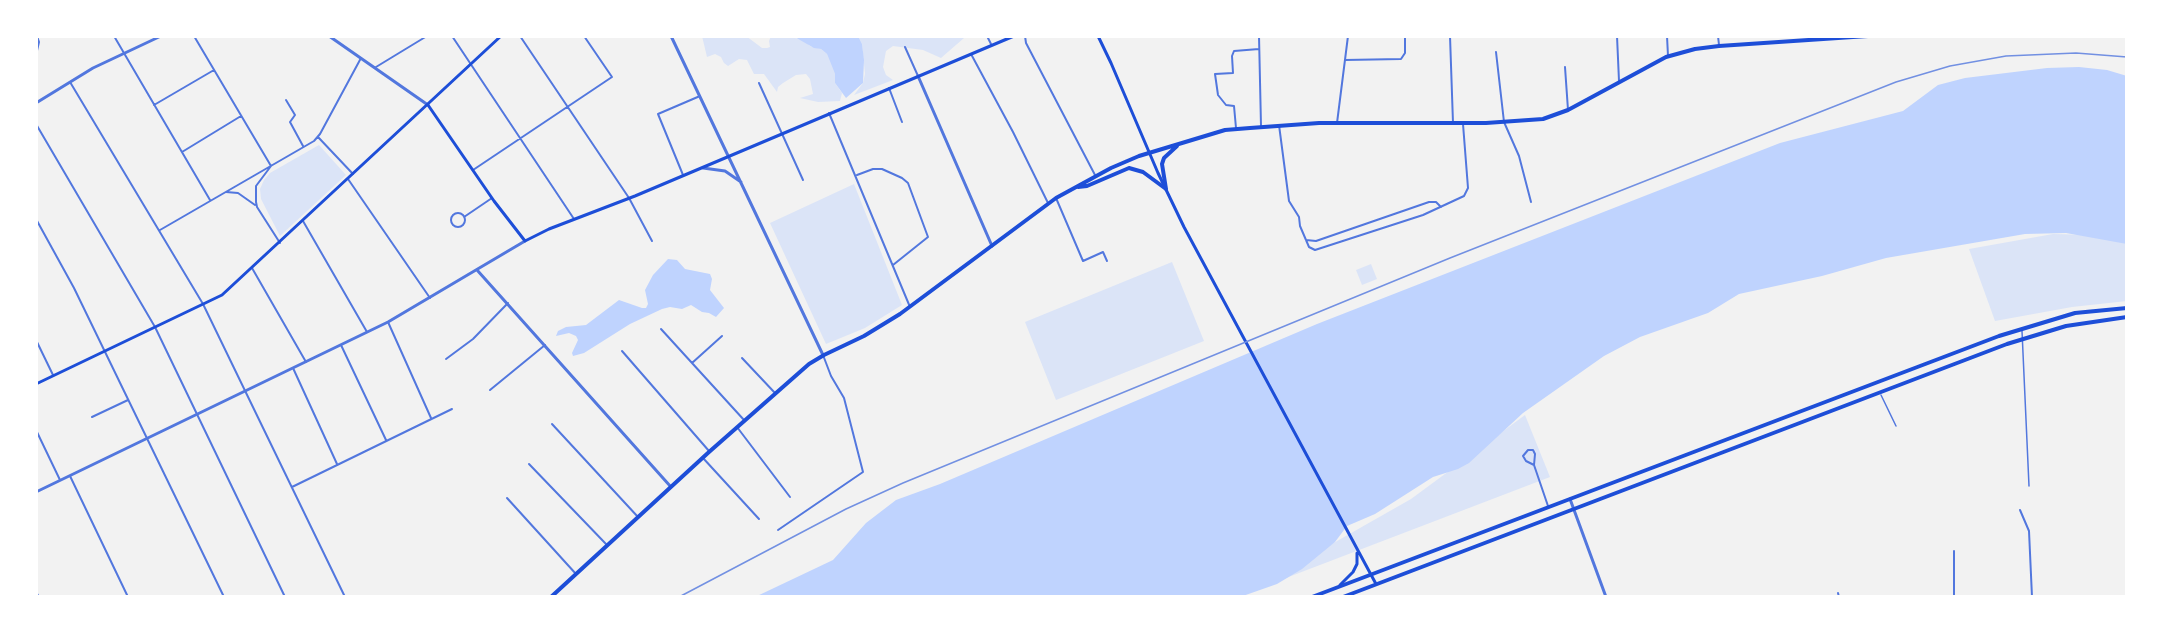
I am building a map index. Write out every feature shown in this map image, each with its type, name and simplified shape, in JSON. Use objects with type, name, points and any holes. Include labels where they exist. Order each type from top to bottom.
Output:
[{"type":"main road","points":[[36,384],[222,295],[501,36]]},
{"type":"main road","points":[[428,105],[492,198],[525,241],[1014,36]]},
{"type":"main road","points":[[1098,36],[1112,63],[1166,189],[1233,322],[1376,584]]},
{"type":"main road","points":[[552,597],[795,375],[822,355],[864,336],[910,307],[1048,203],[1096,176],[1149,152],[1236,129],[1279,125],[1463,123],[1543,119],[1568,110],[1668,56],[1695,49],[1779,39],[1868,36]]},
{"type":"main road","points":[[1166,189],[1161,164],[1170,150],[1181,142]]},
{"type":"main road","points":[[1075,187],[1087,186],[1129,168],[1143,172],[1166,189]]},
{"type":"main road","points":[[1312,597],[2022,328],[2075,314],[2127,308]]},
{"type":"main road","points":[[1343,597],[2021,339],[2066,326],[2127,318]]},
{"type":"main road","points":[[1328,591],[1348,579],[1357,564],[1357,551]]},
{"type":"street","points":[[36,55],[38,36]]},
{"type":"street","points":[[114,36],[210,200]]},
{"type":"street","points":[[37,101],[160,36]]},
{"type":"street","points":[[194,36],[271,166]]},
{"type":"street","points":[[329,36],[428,105]]},
{"type":"street","points":[[375,68],[428,36]]},
{"type":"street","points":[[452,36],[574,219]]},
{"type":"street","points":[[520,36],[629,198],[652,241]]},
{"type":"street","points":[[473,170],[612,77],[584,36]]},
{"type":"street","points":[[671,36],[831,376],[844,398],[864,472],[778,530]]},
{"type":"street","points":[[987,36],[991,45]]},
{"type":"street","points":[[1024,36],[1096,176]]},
{"type":"street","points":[[1195,37],[1207,36]]},
{"type":"street","points":[[1259,36],[1261,127]]},
{"type":"street","points":[[1337,123],[1348,36]]},
{"type":"street","points":[[1345,60],[1401,59],[1405,53],[1405,36]]},
{"type":"street","points":[[1450,36],[1453,123]]},
{"type":"street","points":[[1617,36],[1619,81]]},
{"type":"street","points":[[1667,36],[1668,56]]},
{"type":"street","points":[[1718,36],[1719,45]]},
{"type":"street","points":[[905,47],[992,246]]},
{"type":"street","points":[[1236,129],[1234,106],[1222,102],[1218,95],[1215,74],[1233,73],[1234,51],[1259,49]]},
{"type":"street","points":[[1496,52],[1504,122],[1519,156],[1531,201]]},
{"type":"street","points":[[971,54],[1048,203]]},
{"type":"street","points":[[160,230],[318,137],[361,58]]},
{"type":"street","points":[[1565,67],[1568,110]]},
{"type":"street","points":[[154,105],[214,70]]},
{"type":"street","points":[[70,82],[203,304],[345,597]]},
{"type":"street","points":[[759,83],[803,180]]},
{"type":"street","points":[[889,88],[902,122]]},
{"type":"street","points":[[683,175],[658,114],[700,96]]},
{"type":"street","points":[[286,100],[295,115],[290,122],[304,147]]},
{"type":"street","points":[[830,113],[910,307]]},
{"type":"street","points":[[182,152],[241,116]]},
{"type":"street","points":[[1279,125],[1289,201],[1299,217],[1309,247],[1318,249],[1442,207],[1464,196],[1467,192],[1463,123]]},
{"type":"street","points":[[36,124],[155,327],[285,597]]},
{"type":"street","points":[[318,137],[354,174]]},
{"type":"street","points":[[257,207],[256,186],[271,166]]},
{"type":"street","points":[[701,168],[725,171],[742,183]]},
{"type":"street","points":[[857,175],[873,169],[882,169],[902,177],[908,183],[928,237],[893,265]]},
{"type":"street","points":[[348,179],[430,298]]},
{"type":"street","points":[[225,192],[244,196],[257,207],[280,243]]},
{"type":"street","points":[[464,217],[492,198]]},
{"type":"street","points":[[1056,198],[1083,261],[1103,252],[1107,261]]},
{"type":"street","points":[[1306,240],[1316,241],[1429,202],[1436,202],[1442,207]]},
{"type":"street","points":[[457,213],[464,217],[465,222],[459,228],[451,224],[451,219],[457,213]]},
{"type":"street","points":[[36,219],[74,288],[224,597]]},
{"type":"street","points":[[303,221],[367,332]]},
{"type":"street","points":[[36,492],[388,322],[525,241]]},
{"type":"street","points":[[252,268],[306,362]]},
{"type":"street","points":[[477,270],[672,487]]},
{"type":"street","points":[[446,359],[473,339],[508,303]]},
{"type":"street","points":[[388,322],[432,419]]},
{"type":"street","points":[[661,329],[738,416],[745,420]]},
{"type":"street","points":[[692,363],[722,336]]},
{"type":"street","points":[[36,340],[53,375]]},
{"type":"street","points":[[341,345],[386,441]]},
{"type":"street","points":[[490,390],[545,345]]},
{"type":"street","points":[[622,351],[709,452]]},
{"type":"street","points":[[742,358],[775,393]]},
{"type":"street","points":[[292,368],[337,465]]},
{"type":"street","points":[[92,417],[128,400]]},
{"type":"street","points":[[292,487],[452,409]]},
{"type":"street","points":[[552,424],[638,517]]},
{"type":"street","points":[[737,427],[790,497]]},
{"type":"street","points":[[36,430],[60,480]]},
{"type":"street","points":[[1534,465],[1536,459],[1534,452],[1530,449],[1525,452],[1524,458],[1534,465],[1549,507]]},
{"type":"street","points":[[703,458],[759,519]]},
{"type":"street","points":[[529,464],[607,545]]},
{"type":"street","points":[[70,476],[128,597]]},
{"type":"street","points":[[507,498],[577,574]]},
{"type":"street","points":[[1570,499],[1606,597]]},
{"type":"street","points":[[2020,510],[2030,531],[2032,597]]},
{"type":"street","points":[[1953,597],[1954,551]]},
{"type":"street","points":[[36,592],[39,597]]},
{"type":"street","points":[[1838,593],[1839,597]]},
{"type":"lane","points":[[2022,328],[2029,486]]},
{"type":"lane","points":[[1880,391],[1896,426]]},
{"type":"shaded area","points":[[702,36],[746,36],[762,48],[770,47],[771,36],[789,36],[805,41],[827,54],[835,74],[835,83],[842,93],[840,101],[818,102],[800,98],[813,94],[810,79],[806,74],[796,75],[783,83],[778,87],[777,92],[764,74],[754,74],[747,60],[739,59],[728,66],[721,57],[715,54],[707,57]]},
{"type":"shaded area","points":[[858,36],[964,36],[964,38],[941,58],[923,50],[893,46],[886,51],[883,67],[886,75],[893,80],[854,95],[863,83],[865,74],[862,44]]},
{"type":"shaded area","points":[[319,145],[346,175],[280,236],[261,199],[260,189],[270,173]]},
{"type":"shaded area","points":[[854,184],[902,305],[865,328],[826,344],[770,223]]},
{"type":"shaded area","points":[[2053,234],[2092,235],[2127,242],[2127,301],[2072,307],[1995,321],[1969,249]]},
{"type":"shaded area","points":[[1172,262],[1204,341],[1056,400],[1025,322]]},
{"type":"shaded area","points":[[1371,264],[1377,279],[1362,285],[1356,270]]},
{"type":"shaded area","points":[[1525,415],[1550,477],[1265,586],[1219,597],[1316,553],[1411,499]]},
{"type":"water","points":[[793,36],[858,36],[862,44],[864,60],[863,83],[846,98],[835,83],[835,74],[827,54]]},
{"type":"water","points":[[2079,67],[2107,70],[2127,76],[2127,244],[2066,233],[2025,234],[1886,258],[1822,276],[1739,294],[1708,313],[1640,337],[1604,356],[1523,413],[1469,463],[1433,477],[1375,514],[1347,526],[1335,542],[1302,569],[1277,584],[1240,597],[755,597],[833,560],[866,523],[896,500],[940,484],[1317,324],[1780,143],[1903,111],[1938,85],[1965,78],[2047,68]]},
{"type":"water","points":[[668,259],[677,260],[685,269],[710,274],[712,279],[710,290],[724,308],[716,317],[691,305],[682,309],[670,307],[662,309],[630,324],[584,353],[573,356],[572,353],[578,340],[576,336],[569,333],[556,336],[558,331],[566,327],[586,325],[619,300],[646,308],[648,304],[645,290],[653,275]]},
{"type":"railway","points":[[679,597],[846,509],[903,483],[1450,258],[1896,82],[1950,66],[2006,56],[2076,53],[2127,57]]}]
